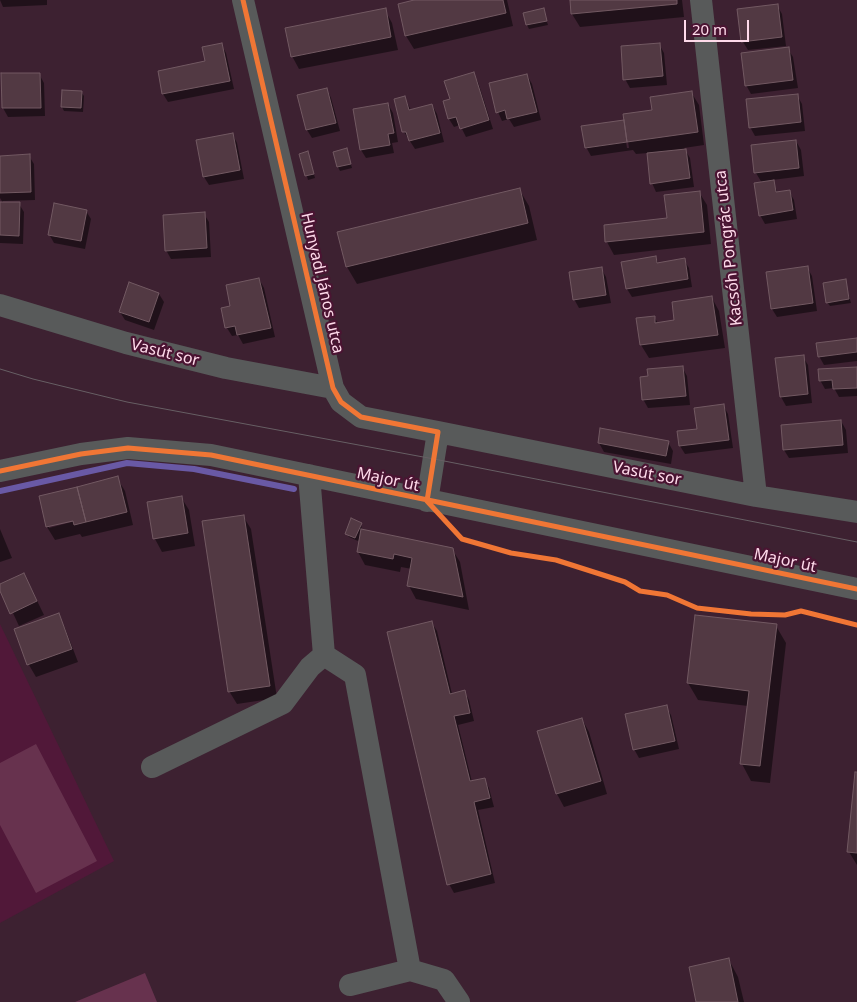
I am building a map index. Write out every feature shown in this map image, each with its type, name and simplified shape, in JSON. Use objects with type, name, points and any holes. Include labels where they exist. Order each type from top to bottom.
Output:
[{"type":"street","name":"Hunyadi János utca","points":[[243,0],[333,388],[341,402],[361,416],[438,432]]},
{"type":"street","name":"Kacsóh Pongrác utca","points":[[701,0],[756,496]]},
{"type":"street","name":"Vasút sor","points":[[0,305],[126,343],[217,366],[333,388]]},
{"type":"street","name":"Vasút sor","points":[[438,432],[756,496],[857,512]]},
{"type":"street","points":[[427,501],[438,432]]},
{"type":"street","name":"Major út","points":[[0,471],[82,454],[128,448],[211,455],[857,589]]},
{"type":"street","points":[[309,475],[324,655]]},
{"type":"street","points":[[152,767],[283,703],[310,667],[324,655]]},
{"type":"street","points":[[324,655],[356,675],[410,970]]},
{"type":"street","points":[[350,985],[410,970],[444,980],[459,1002]]},
{"type":"shaded area","points":[[0,624],[114,861],[0,923]]},
{"type":"shaded area","points":[[36,744],[97,861],[36,893],[0,825],[0,763]]},
{"type":"shaded area","points":[[145,973],[157,1002],[75,1002]]},
{"type":"building","points":[[414,0],[503,0],[506,13],[405,36],[398,4]]},
{"type":"building","points":[[570,0],[677,0],[677,4],[571,14]]},
{"type":"building","points":[[778,4],[782,37],[741,42],[737,9]]},
{"type":"building","points":[[386,8],[391,37],[291,57],[285,28]]},
{"type":"building","points":[[544,8],[547,21],[526,25],[523,13]]},
{"type":"building","points":[[222,43],[230,81],[162,94],[158,71],[205,61],[202,47]]},
{"type":"building","points":[[660,43],[663,76],[623,80],[621,46]]},
{"type":"building","points":[[789,47],[793,80],[745,86],[741,53]]},
{"type":"building","points":[[474,72],[489,120],[460,129],[456,117],[448,119],[443,101],[450,99],[444,81]]},
{"type":"building","points":[[1,73],[40,73],[41,108],[2,108]]},
{"type":"building","points":[[527,74],[537,112],[507,119],[505,110],[496,113],[489,83]]},
{"type":"building","points":[[327,88],[336,123],[306,130],[297,95]]},
{"type":"building","points":[[62,90],[82,91],[81,108],[61,107]]},
{"type":"building","points":[[692,91],[698,132],[627,142],[623,114],[652,110],[650,97]]},
{"type":"building","points":[[798,94],[801,122],[749,128],[746,99]]},
{"type":"building","points":[[405,96],[409,110],[432,104],[440,133],[409,141],[406,132],[402,132],[394,99]]},
{"type":"building","points":[[388,103],[394,133],[388,134],[390,145],[360,150],[353,109]]},
{"type":"building","points":[[624,120],[627,142],[585,148],[581,126]]},
{"type":"building","points":[[233,133],[240,170],[203,177],[196,140]]},
{"type":"building","points":[[796,140],[799,168],[754,173],[751,145]]},
{"type":"building","points":[[347,148],[351,164],[337,167],[333,152]]},
{"type":"building","points":[[686,149],[690,178],[650,184],[647,153]]},
{"type":"building","points":[[308,151],[314,174],[305,176],[299,154]]},
{"type":"building","points":[[30,154],[31,192],[0,193],[0,156]]},
{"type":"building","points":[[774,180],[776,192],[790,190],[793,210],[759,216],[754,183]]},
{"type":"building","points":[[520,188],[528,223],[346,267],[337,232]]},
{"type":"building","points":[[700,191],[704,232],[605,242],[604,225],[667,218],[664,195]]},
{"type":"building","points":[[0,202],[20,202],[19,236],[0,235]]},
{"type":"building","points":[[54,203],[87,210],[81,241],[48,235]]},
{"type":"building","points":[[205,212],[207,248],[165,251],[163,215]]},
{"type":"building","points":[[656,256],[657,263],[685,258],[688,279],[626,289],[621,262]]},
{"type":"building","points":[[808,266],[813,303],[771,309],[766,272]]},
{"type":"building","points":[[602,267],[606,295],[573,300],[569,272]]},
{"type":"building","points":[[259,278],[271,328],[237,335],[235,326],[225,328],[221,308],[230,306],[226,285]]},
{"type":"building","points":[[846,279],[849,299],[826,303],[823,283]]},
{"type":"building","points":[[129,282],[159,293],[149,322],[119,312]]},
{"type":"building","points":[[712,296],[718,335],[640,345],[636,318],[655,316],[655,323],[674,320],[672,302]]},
{"type":"building","points":[[857,338],[857,352],[818,357],[816,343]]},
{"type":"building","points":[[804,355],[808,394],[780,397],[775,358]]},
{"type":"building","points":[[683,366],[686,396],[642,400],[640,377],[648,376],[647,369]]},
{"type":"building","points":[[857,367],[857,388],[833,389],[832,380],[819,381],[818,369]]},
{"type":"building","points":[[724,404],[729,440],[679,446],[677,431],[697,429],[694,408]]},
{"type":"building","points":[[841,420],[843,445],[783,450],[781,425]]},
{"type":"building","points":[[600,428],[669,441],[666,456],[598,443]]},
{"type":"building","points":[[118,476],[127,512],[86,522],[77,487]]},
{"type":"building","points":[[77,487],[86,522],[74,525],[73,521],[46,527],[39,496]]},
{"type":"building","points":[[182,496],[188,533],[153,539],[147,502]]},
{"type":"building","points":[[244,515],[270,686],[228,692],[202,521]]},
{"type":"building","points":[[351,518],[362,523],[355,538],[345,534]]},
{"type":"building","points":[[361,529],[453,548],[463,597],[407,586],[412,558],[394,554],[393,559],[357,552]]},
{"type":"building","points":[[24,573],[37,601],[10,614],[0,591],[0,584]]},
{"type":"building","points":[[59,613],[72,649],[27,665],[14,629]]},
{"type":"building","points":[[695,615],[777,624],[760,766],[740,764],[749,691],[687,683]]},
{"type":"building","points":[[432,621],[450,694],[465,690],[470,713],[454,716],[470,781],[485,778],[490,798],[474,802],[491,874],[447,885],[387,632]]},
{"type":"building","points":[[667,705],[675,741],[633,750],[625,714]]},
{"type":"building","points":[[582,718],[601,781],[556,794],[537,731]]},
{"type":"building","points":[[855,772],[857,772],[857,853],[847,852]]},
{"type":"building","points":[[729,958],[738,1002],[696,1002],[689,967]]},
{"type":"waterway","points":[[0,491],[127,463],[194,469],[294,489]]},
{"type":"tram line","points":[[0,369],[127,402],[434,459],[857,542]]},
{"type":"cycle path","points":[[243,0],[333,388],[341,402],[361,417],[438,432],[427,501]]},
{"type":"cycle path","points":[[0,471],[81,454],[128,448],[211,455],[857,589]]},
{"type":"cycle path","points":[[427,501],[462,539],[511,553],[556,560],[625,582],[640,591],[667,595],[697,608],[751,614],[785,615],[801,611],[857,625]]}]
